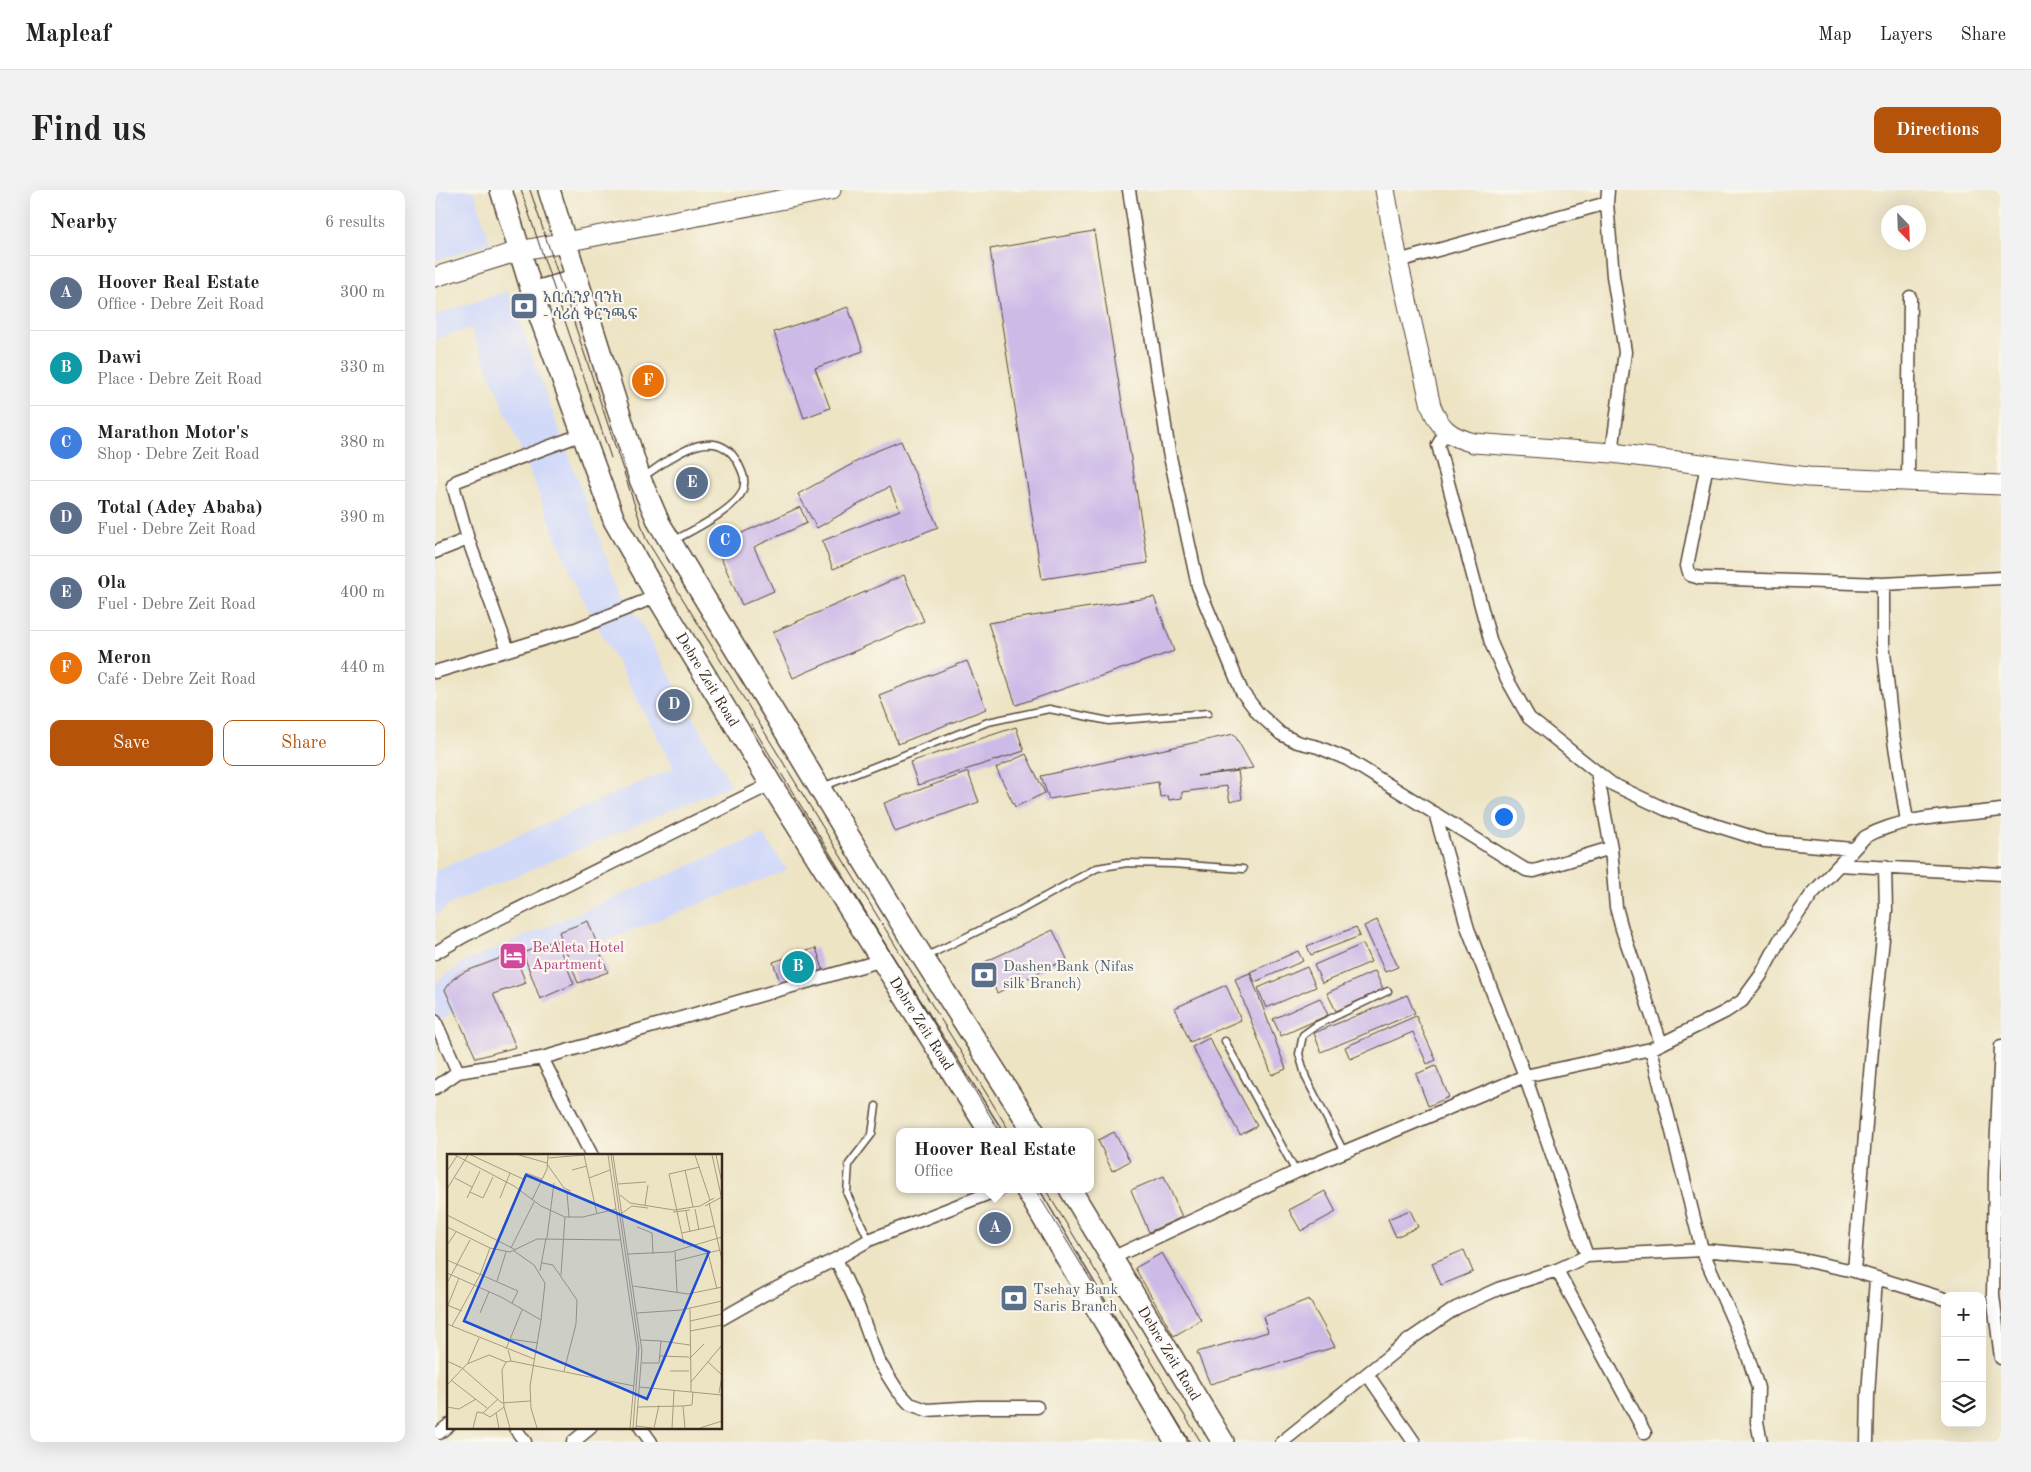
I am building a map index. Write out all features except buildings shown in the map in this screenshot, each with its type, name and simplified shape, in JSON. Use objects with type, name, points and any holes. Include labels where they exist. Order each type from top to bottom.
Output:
[{"type":"main road","name":"Debre Zeit Road","points":[[501,190],[532,293],[614,520],[657,596],[771,784],[988,1128]]},
{"type":"main road","points":[[549,190],[640,479],[659,523],[923,958],[1031,1128]]},
{"type":"main road","points":[[532,293],[577,280]]},
{"type":"main road","points":[[1028,1193],[1176,1442]]},
{"type":"main road","name":"Debre Zeit Road","points":[[1072,1193],[1223,1442]]},
{"type":"street","points":[[435,276],[519,251],[831,190]]},
{"type":"street","points":[[1129,190],[1169,452],[1180,510],[1198,586],[1242,692],[1258,713],[1281,734],[1297,742],[1318,747],[1347,760],[1526,870],[1534,871],[1611,848]]},
{"type":"street","points":[[1385,190],[1398,261],[1427,393],[1437,420],[1446,431],[1463,440],[1474,443],[1612,453],[1808,477],[2001,485]]},
{"type":"street","points":[[1398,261],[1607,196],[1613,276],[1625,352],[1612,453]]},
{"type":"street","points":[[1908,480],[1910,297]]},
{"type":"street","points":[[1446,431],[1439,445],[1491,643],[1507,679],[1529,718],[1612,784],[1667,810],[1765,840],[1852,850]]},
{"type":"street","points":[[508,650],[468,539],[453,485],[457,481],[583,434]]},
{"type":"street","points":[[1707,465],[1687,566],[1689,575],[1700,578],[1883,584],[2001,578]]},
{"type":"street","points":[[435,552],[468,539]]},
{"type":"street","points":[[1883,584],[1883,643],[1893,734],[1907,821]]},
{"type":"street","points":[[435,672],[576,629],[657,596]]},
{"type":"street","points":[[1597,772],[1611,848],[1616,907],[1656,1046],[1702,1250],[1746,1350],[1758,1388],[1757,1422],[1761,1442]]},
{"type":"street","points":[[435,953],[464,936],[771,784]]},
{"type":"street","points":[[1112,1258],[1296,1172],[1525,1076],[1656,1046],[1725,1012],[1742,1001],[1761,975],[1779,941],[1812,894],[1865,837],[1907,821],[2001,810]]},
{"type":"street","points":[[1435,813],[1468,929],[1525,1076],[1587,1256]]},
{"type":"street","points":[[1839,865],[2001,874]]},
{"type":"street","points":[[1854,1271],[1874,1025],[1886,910],[1885,867]]},
{"type":"street","points":[[435,1088],[458,1072],[542,1058],[883,960]]},
{"type":"street","points":[[435,1021],[458,1072]]},
{"type":"street","points":[[2001,1046],[1993,1223],[1993,1308],[2001,1358]]},
{"type":"street","points":[[542,1058],[591,1154]]},
{"type":"street","points":[[723,1319],[765,1294],[836,1259],[869,1240],[989,1193]]},
{"type":"street","points":[[1282,1442],[1409,1340],[1456,1308],[1498,1289],[1557,1270],[1587,1256],[1702,1250],[1793,1258],[1854,1271],[1941,1298]]},
{"type":"street","points":[[836,1259],[858,1306],[879,1360],[897,1390],[909,1404],[927,1410],[977,1407],[1037,1407]]},
{"type":"street","points":[[1557,1270],[1645,1433]]},
{"type":"street","points":[[1867,1442],[1868,1395],[1876,1278]]},
{"type":"street","points":[[1367,1374],[1414,1442]]},
{"type":"street","points":[[516,1430],[525,1442]]},
{"type":"street","points":[[573,1442],[588,1430]]},
{"type":"street","points":[[642,1430],[651,1442]]},
{"type":"lane","points":[[640,479],[688,448],[707,443],[721,446],[736,460],[745,478],[741,493],[726,509],[670,542]]},
{"type":"lane","points":[[819,788],[988,722],[1049,709],[1109,721],[1209,713]]},
{"type":"lane","points":[[923,958],[1097,868],[1127,863],[1243,869]]},
{"type":"lane","points":[[1344,1152],[1306,1078],[1299,1054],[1303,1035],[1317,1024],[1388,991]]},
{"type":"lane","points":[[1225,1041],[1296,1172]]},
{"type":"lane","points":[[869,1240],[847,1194],[849,1164],[871,1134],[876,1106]]},
{"type":"shaded area","points":[[435,190],[474,190],[490,243],[435,261]]},
{"type":"shaded area","points":[[508,291],[611,570],[731,785],[452,903],[435,916],[435,871],[674,768],[577,588],[471,328],[435,340],[435,315]]},
{"type":"shaded area","points":[[763,834],[787,870],[484,988],[435,1025],[435,983],[464,962]]},
{"type":"tram line","points":[[521,190],[611,458]]},
{"type":"tram line","points":[[530,190],[646,539],[1008,1128]]},
{"type":"tram line","points":[[751,724],[998,1128]]},
{"type":"tram line","points":[[1037,1193],[1190,1442]]},
{"type":"tram line","points":[[1047,1193],[1201,1442]]},
{"type":"place","name":"አቢሲንያ ባንክ - ሳሪስ ቅርንጫፍ","points":[[524,306]]},
{"type":"place","name":"Meron","points":[[648,381]]},
{"type":"place","name":"Ola","points":[[692,483]]},
{"type":"place","name":"Marathon Motor's","points":[[725,541]]},
{"type":"place","name":"Total (Adey Ababa)","points":[[674,705]]},
{"type":"place","name":"BeAleta Hotel Apartment","points":[[513,956]]},
{"type":"place","name":"Dawi","points":[[798,967]]},
{"type":"place","name":"Dashen Bank (Nifas silk Branch)","points":[[984,975]]},
{"type":"place","name":"Hoover Real Estate","points":[[995,1228]]},
{"type":"place","name":"Tsehay Bank Saris Branch","points":[[1014,1298]]}]
